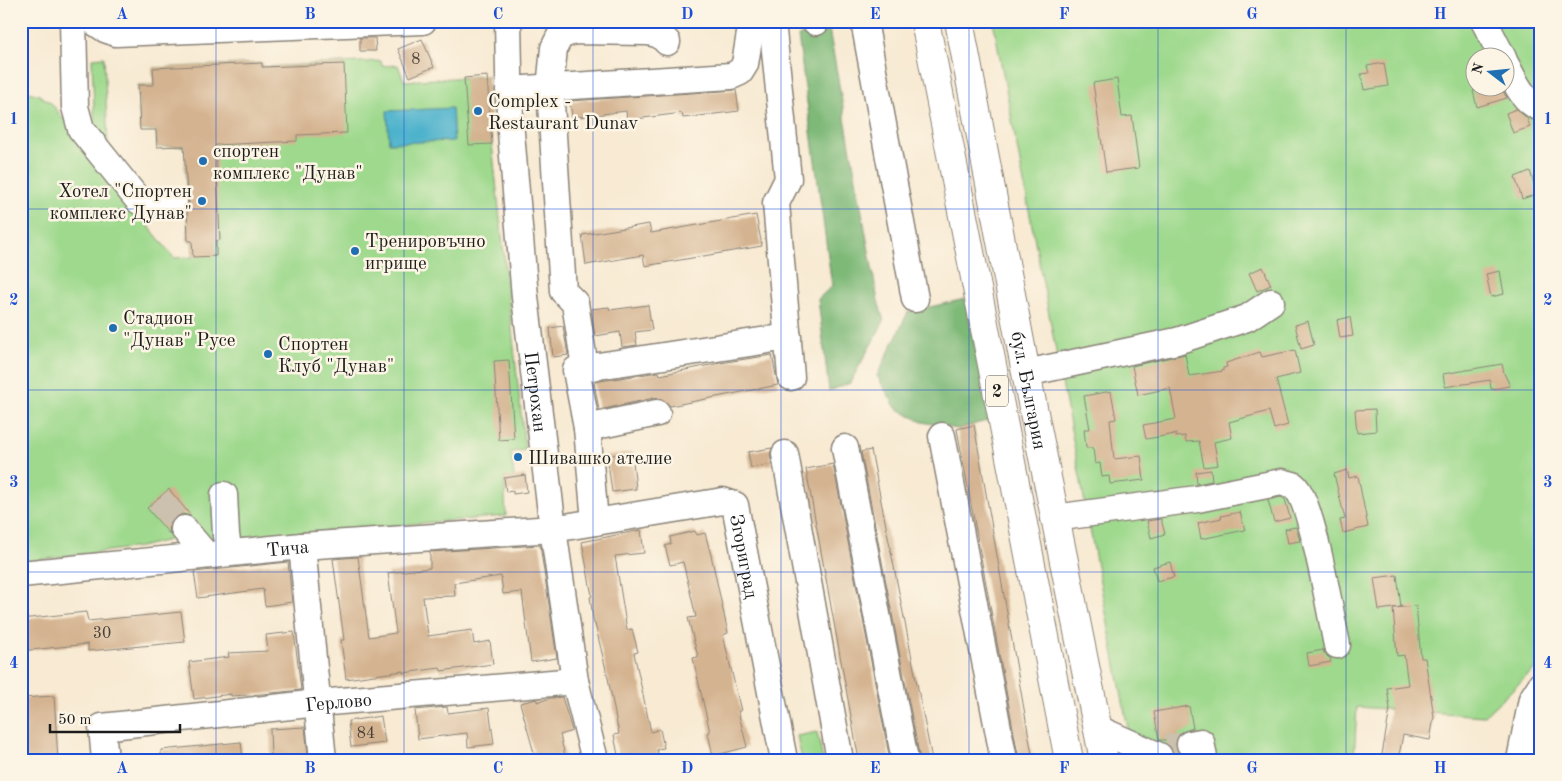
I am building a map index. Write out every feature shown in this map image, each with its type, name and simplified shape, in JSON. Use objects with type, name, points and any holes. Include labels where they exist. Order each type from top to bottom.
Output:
[{"type":"highway","name":"бул. България","points":[[926,21],[1069,760]]},
{"type":"highway","name":"бул. България","points":[[960,21],[1054,518],[1104,760]]},
{"type":"street","points":[[73,21],[75,107],[81,129],[139,201],[146,204],[174,203]]},
{"type":"street","points":[[93,21],[105,29],[116,33],[423,21]]},
{"type":"street","name":"Петрохан","points":[[508,21],[513,168],[525,297],[575,681],[595,760]]},
{"type":"street","points":[[509,90],[731,76],[740,72],[744,64],[752,21]]},
{"type":"street","points":[[772,21],[788,178],[776,203],[792,377]]},
{"type":"street","points":[[864,21],[915,299]]},
{"type":"street","points":[[1484,21],[1498,48]]},
{"type":"street","points":[[585,368],[575,303],[563,291],[550,88],[554,48],[560,36],[574,31],[648,32],[660,35],[667,42]]},
{"type":"street","points":[[1514,78],[1520,90],[1533,106],[1541,108]]},
{"type":"street","points":[[1026,373],[1177,341],[1247,318],[1272,302]]},
{"type":"street","points":[[595,522],[587,428],[576,370],[788,337]]},
{"type":"street","points":[[587,428],[657,413]]},
{"type":"street","points":[[942,436],[1004,760]]},
{"type":"street","points":[[845,448],[904,760]]},
{"type":"street","points":[[785,454],[840,760]]},
{"type":"street","points":[[1054,518],[1197,500],[1282,482],[1293,486],[1303,499],[1318,549],[1337,645]]},
{"type":"street","points":[[184,530],[218,554],[226,535],[224,495]]},
{"type":"street","name":"Згориград","points":[[554,529],[723,501],[735,505],[784,760]]},
{"type":"street","name":"Тича","points":[[21,574],[302,546],[554,529]]},
{"type":"street","points":[[302,546],[323,760]]},
{"type":"street","name":"Герлово","points":[[105,760],[102,727],[318,703],[575,681]]},
{"type":"street","points":[[1520,760],[1532,699],[1541,685]]},
{"type":"street","points":[[1098,729],[1174,752]]},
{"type":"green space","points":[[993,21],[1541,21],[1541,663],[1484,716],[1357,707],[1354,760],[1134,760]]},
{"type":"green space","points":[[829,29],[878,301],[884,321],[850,383],[829,391],[818,299],[832,286],[798,36]]},
{"type":"green space","points":[[104,57],[108,143],[95,135],[92,58]]},
{"type":"green space","name":"Спортен Клуб \"Дунав\"","points":[[381,61],[382,66],[398,65],[404,81],[487,76],[492,144],[525,450],[511,452],[514,477],[504,478],[506,516],[211,541],[195,521],[173,539],[140,547],[21,562],[21,90],[39,95],[51,103],[174,258],[193,257],[192,241],[188,241],[185,162],[188,146],[157,147],[156,130],[140,130],[138,85],[154,85],[153,68],[262,63],[263,67]]},
{"type":"green space","points":[[965,299],[990,420],[957,429],[922,422],[896,408],[877,376],[908,312]]},
{"type":"green space","points":[[817,732],[823,760],[802,760],[797,736]]},
{"type":"water","points":[[452,108],[454,141],[389,143],[387,111]]},
{"type":"building","points":[[360,38],[375,38],[376,51],[360,51]]},
{"type":"building","points":[[422,39],[434,67],[410,77],[398,49]]},
{"type":"building","name":"спортен комплекс \"Дунав\"","points":[[262,63],[262,67],[344,64],[347,133],[297,135],[297,141],[216,145],[220,240],[216,241],[216,256],[193,257],[192,241],[188,241],[187,210],[189,202],[184,146],[157,147],[156,130],[140,130],[138,85],[154,85],[153,68]]},
{"type":"building","points":[[1384,63],[1388,86],[1364,90],[1361,74],[1369,73],[1367,66]]},
{"type":"building","name":"Complex - Restaurant Dunav","points":[[487,76],[492,144],[469,145],[464,78]]},
{"type":"building","points":[[1117,79],[1122,117],[1132,116],[1139,168],[1106,172],[1093,83]]},
{"type":"building","points":[[736,90],[739,111],[683,118],[682,113],[627,120],[626,111],[572,118],[570,101]]},
{"type":"building","points":[[1475,98],[1507,98],[1477,107]]},
{"type":"building","points":[[1516,109],[1527,118],[1530,127],[1513,133],[1506,113]]},
{"type":"building","points":[[1530,171],[1537,194],[1522,199],[1515,177]]},
{"type":"building","points":[[756,215],[762,246],[645,266],[643,255],[586,265],[582,235],[649,224],[651,233]]},
{"type":"building","points":[[1263,267],[1271,285],[1257,291],[1249,273]]},
{"type":"building","points":[[1500,271],[1504,294],[1491,297],[1486,274]]},
{"type":"building","points":[[648,305],[652,330],[635,332],[637,345],[622,347],[620,332],[595,336],[591,309],[609,307],[610,310]]},
{"type":"building","points":[[1350,317],[1353,336],[1340,338],[1337,320]]},
{"type":"building","points":[[1308,321],[1314,345],[1301,349],[1295,325]]},
{"type":"building","points":[[563,326],[568,355],[553,357],[550,328]]},
{"type":"building","points":[[1295,350],[1300,373],[1276,379],[1288,425],[1274,429],[1269,411],[1229,422],[1232,438],[1214,442],[1218,465],[1204,467],[1199,441],[1186,442],[1185,436],[1176,437],[1176,434],[1146,439],[1143,425],[1176,419],[1170,388],[1138,395],[1132,366],[1185,354],[1189,376],[1223,371],[1223,368],[1227,367],[1226,363],[1260,352],[1262,357]]},
{"type":"building","points":[[772,355],[778,385],[670,406],[662,399],[654,398],[599,410],[594,382],[659,372],[660,375]]},
{"type":"building","points":[[509,360],[514,439],[499,440],[494,361]]},
{"type":"building","points":[[1502,364],[1510,386],[1491,389],[1490,380],[1445,387],[1443,374]]},
{"type":"building","points":[[1111,391],[1116,419],[1110,420],[1114,459],[1141,456],[1144,480],[1110,484],[1109,476],[1102,477],[1100,463],[1095,464],[1093,448],[1086,448],[1084,429],[1090,429],[1084,396]]},
{"type":"building","points":[[1375,409],[1376,431],[1357,433],[1355,410]]},
{"type":"building","points":[[974,425],[1033,760],[1019,760],[957,429]]},
{"type":"building","points":[[772,448],[770,456],[772,464],[751,468],[748,452]]},
{"type":"building","points":[[871,450],[932,760],[920,760],[861,452]]},
{"type":"building","points":[[632,452],[636,489],[612,492],[607,456]]},
{"type":"building","points":[[833,464],[890,760],[859,760],[806,469]]},
{"type":"building","points":[[1211,470],[1212,481],[1197,484],[1196,472]]},
{"type":"building","points":[[1347,470],[1349,478],[1358,476],[1368,527],[1343,533],[1340,520],[1345,519],[1334,474]]},
{"type":"building","points":[[525,475],[527,492],[513,494],[513,491],[506,492],[504,478]]},
{"type":"building","points":[[169,489],[191,516],[182,514],[174,518],[170,524],[169,531],[171,536],[147,508]]},
{"type":"building","points":[[1281,497],[1285,499],[1290,518],[1274,522],[1268,500]]},
{"type":"building","points":[[1240,512],[1245,530],[1201,539],[1198,523]]},
{"type":"building","points":[[1161,519],[1165,534],[1151,538],[1147,521]]},
{"type":"building","points":[[1296,527],[1300,541],[1288,543],[1285,529]]},
{"type":"building","points":[[641,530],[644,553],[615,556],[627,630],[632,629],[638,652],[634,653],[651,732],[660,729],[664,748],[657,749],[659,760],[619,760],[614,735],[619,734],[608,678],[594,624],[590,597],[592,596],[582,542]]},
{"type":"building","points":[[695,531],[697,535],[705,533],[711,555],[728,633],[723,635],[741,711],[738,711],[747,747],[713,756],[708,733],[710,732],[693,658],[698,657],[688,618],[696,617],[683,562],[670,565],[665,546],[671,544],[670,537]]},
{"type":"building","points":[[540,545],[557,658],[531,662],[522,592],[503,594],[501,576],[454,583],[455,596],[423,597],[428,636],[472,630],[474,644],[490,641],[493,664],[441,671],[440,668],[403,673],[403,671],[346,679],[341,640],[344,640],[333,559],[358,557],[369,637],[396,633],[388,573],[430,568],[430,552]]},
{"type":"building","points":[[288,562],[292,602],[265,606],[263,589],[198,598],[194,572]]},
{"type":"building","points":[[1170,562],[1174,577],[1157,581],[1153,567]]},
{"type":"building","points":[[1397,575],[1401,607],[1379,610],[1374,578]]},
{"type":"building","points":[[1416,606],[1421,658],[1425,658],[1434,717],[1430,740],[1403,735],[1398,760],[1381,760],[1390,709],[1387,688],[1408,685],[1404,655],[1397,656],[1393,608]]},
{"type":"building","points":[[86,612],[88,621],[181,612],[185,642],[88,651],[88,644],[21,651],[21,619]]},
{"type":"building","points":[[294,632],[301,690],[231,696],[231,694],[194,699],[189,662],[229,657],[228,653],[268,651],[266,635]]},
{"type":"building","points":[[1323,650],[1331,662],[1309,666],[1307,653]]},
{"type":"building","points":[[54,696],[58,760],[23,760],[21,698]]},
{"type":"building","points":[[562,697],[572,731],[560,735],[566,760],[536,760],[520,703],[537,699],[537,702]]},
{"type":"building","points":[[1189,706],[1193,728],[1180,733],[1176,739],[1175,746],[1179,754],[1189,760],[1175,760],[1166,740],[1159,740],[1154,712]]},
{"type":"building","points":[[447,707],[448,713],[489,708],[494,744],[468,747],[467,733],[418,739],[415,710]]},
{"type":"building","points":[[381,716],[385,743],[351,747],[348,721]]},
{"type":"building","points":[[305,727],[308,756],[271,757],[270,729]]},
{"type":"building","points":[[241,742],[243,760],[161,760],[161,750]]},
{"type":"tunnel","points":[[158,499],[184,529]]},
{"type":"tunnel","points":[[1167,748],[1190,744]]},
{"type":"place","name":"Complex - Restaurant Dunav","points":[[478,111]]},
{"type":"place","name":"спортен комплекс \"Дунав\"","points":[[203,161]]},
{"type":"place","name":"Хотел \"Спортен комплекс Дунав\"","points":[[202,201]]},
{"type":"place","name":"Тренировъчно игрище","points":[[355,251]]},
{"type":"place","name":"Стадион \"Дунав\" Русе","points":[[113,328]]},
{"type":"place","name":"Спортен Клуб \"Дунав\"","points":[[268,354]]},
{"type":"place","name":"Шивашко ателие","points":[[518,457]]}]
